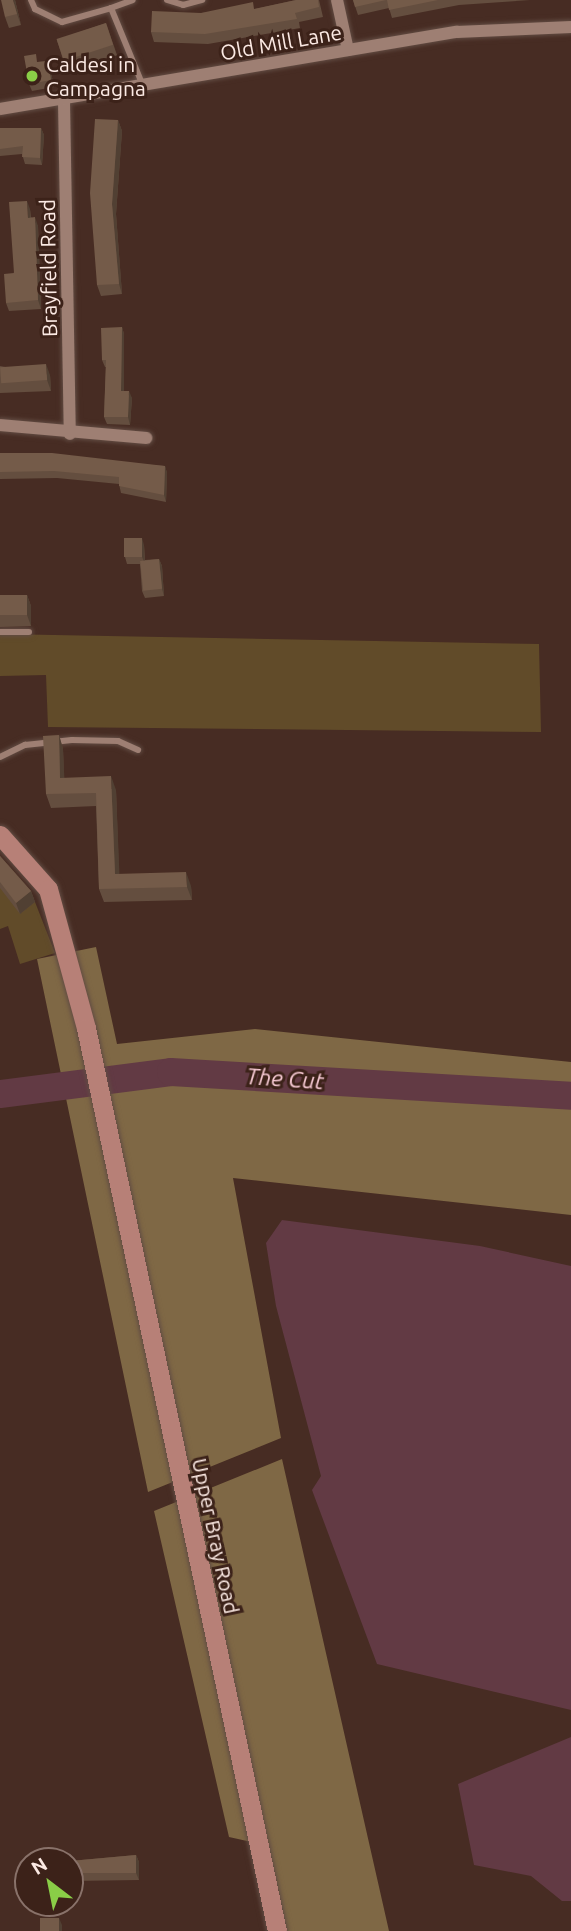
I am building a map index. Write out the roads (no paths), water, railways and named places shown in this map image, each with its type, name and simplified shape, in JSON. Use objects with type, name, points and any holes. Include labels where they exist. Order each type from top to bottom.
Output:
[{"type":"main road","name":"Upper Bray Road","points":[[0,835],[48,889],[86,1028],[276,1931]]},
{"type":"street","points":[[337,0],[348,50]]},
{"type":"street","name":"Old Mill Lane","points":[[0,109],[64,101],[457,32],[571,27]]},
{"type":"street","name":"Brayfield Road","points":[[64,101],[70,435]]},
{"type":"street","points":[[0,425],[70,435],[146,438]]},
{"type":"lane","points":[[31,0],[35,9],[62,22],[132,0]]},
{"type":"lane","points":[[167,0],[183,5],[202,0]]},
{"type":"lane","points":[[111,8],[143,86]]},
{"type":"lane","points":[[0,632],[29,632]]},
{"type":"lane","points":[[0,757],[25,745],[72,740],[118,741],[138,750]]},
{"type":"waterway","name":"The Cut","points":[[0,1094],[171,1072],[571,1096]]},
{"type":"place","name":"Caldesi in Campagna","points":[[32,76]]}]
